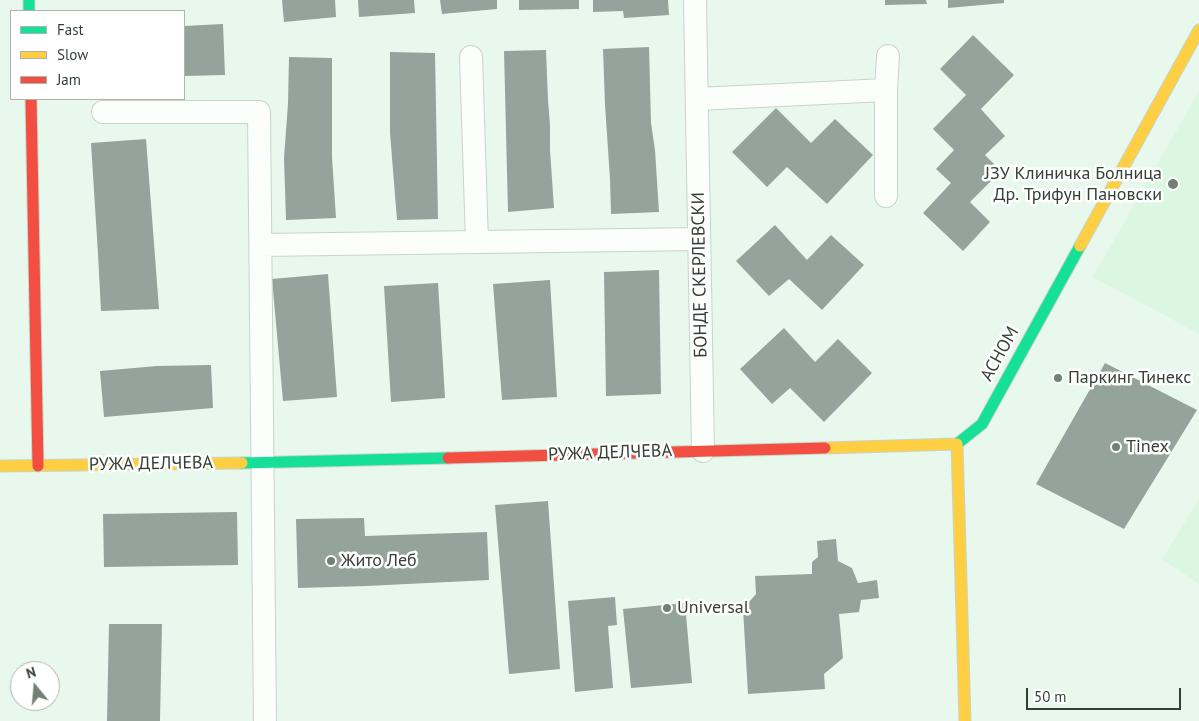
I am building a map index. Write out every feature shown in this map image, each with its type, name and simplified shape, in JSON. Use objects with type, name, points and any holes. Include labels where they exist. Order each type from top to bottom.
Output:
[{"type":"street","name":"БОНДЕ СКЕРЛЕВСКИ","points":[[695,0],[703,451]]},
{"type":"street","name":"АСНОМ","points":[[957,444],[982,424],[1199,30]]},
{"type":"street","points":[[886,196],[886,90],[888,56]]},
{"type":"street","points":[[471,57],[477,242]]},
{"type":"street","points":[[696,99],[886,90]]},
{"type":"street","points":[[31,100],[38,466]]},
{"type":"street","points":[[103,112],[259,112],[265,721]]},
{"type":"street","points":[[261,245],[699,239]]},
{"type":"street","points":[[957,444],[965,721]]},
{"type":"street","name":"РУЖА ДЕЛЧЕВА","points":[[0,466],[263,463],[957,444]]},
{"type":"shaded area","name":"ЈЗУ Клиничка Болница Др. Трифун Пановски","points":[[1199,91],[1199,334],[1093,277]]},
{"type":"shaded area","points":[[1199,499],[1199,584],[1162,559]]},
{"type":"building","points":[[282,0],[335,0],[336,17],[284,22]]},
{"type":"building","points":[[358,0],[414,0],[415,13],[359,17]]},
{"type":"building","points":[[440,0],[497,0],[497,9],[442,14]]},
{"type":"building","points":[[519,0],[579,0],[579,9],[519,10]]},
{"type":"building","points":[[593,0],[668,0],[669,15],[624,18],[623,11],[593,12]]},
{"type":"building","points":[[885,0],[926,0],[927,4],[885,5]]},
{"type":"building","points":[[948,0],[1004,0],[1004,3],[948,8]]},
{"type":"building","points":[[223,24],[225,75],[185,76],[185,26]]},
{"type":"building","points":[[973,35],[1014,75],[981,109],[1005,136],[985,155],[1001,171],[970,202],[990,222],[963,251],[923,213],[951,183],[936,169],[954,150],[933,129],[966,95],[940,69]]},
{"type":"building","points":[[649,47],[651,123],[655,150],[659,212],[611,214],[603,49]]},
{"type":"building","points":[[546,50],[554,208],[508,212],[504,51]]},
{"type":"building","points":[[390,52],[435,53],[438,219],[397,220],[390,133]]},
{"type":"building","points":[[289,57],[332,58],[332,157],[336,218],[286,220],[284,158]]},
{"type":"building","points":[[776,108],[811,143],[835,119],[873,155],[827,204],[787,167],[767,187],[732,152]]},
{"type":"building","points":[[146,139],[159,309],[101,311],[91,143]]},
{"type":"building","points":[[775,225],[807,260],[831,235],[864,265],[822,310],[789,279],[769,296],[736,261]]},
{"type":"building","points":[[659,270],[661,394],[606,396],[604,272]]},
{"type":"building","points":[[328,274],[337,397],[283,401],[272,279]]},
{"type":"building","points":[[550,280],[557,397],[502,400],[493,284]]},
{"type":"building","points":[[438,283],[445,398],[391,402],[384,286]]},
{"type":"building","points":[[784,328],[815,362],[838,339],[872,373],[824,422],[790,388],[772,404],[740,369]]},
{"type":"building","name":"Tinex","points":[[1105,363],[1197,410],[1124,529],[1036,484]]},
{"type":"building","points":[[211,365],[213,408],[104,417],[100,371],[157,366]]},
{"type":"building","points":[[548,501],[560,669],[509,674],[495,505]]},
{"type":"building","points":[[237,512],[238,565],[104,567],[103,514]]},
{"type":"building","points":[[364,518],[365,536],[487,532],[489,580],[298,588],[296,519]]},
{"type":"building","points":[[836,539],[838,561],[852,568],[858,583],[877,580],[879,598],[861,600],[859,612],[839,614],[843,658],[824,674],[825,689],[748,694],[743,609],[756,594],[755,576],[812,574],[812,562],[818,557],[817,541]]},
{"type":"building","points":[[615,597],[617,625],[608,626],[613,688],[575,692],[568,601]]},
{"type":"building","points":[[685,603],[692,683],[631,688],[623,609]]},
{"type":"building","points":[[109,624],[162,624],[160,721],[107,721]]},
{"type":"traffic: fast","points":[[29,0],[29,10]]},
{"type":"traffic: fast","points":[[957,444],[982,424],[1080,246]]},
{"type":"traffic: fast","points":[[242,463],[448,458]]},
{"type":"traffic: slow","points":[[1080,246],[1199,30]]},
{"type":"traffic: slow","points":[[957,444],[965,721]]},
{"type":"traffic: slow","points":[[825,448],[957,444]]},
{"type":"traffic: slow","points":[[0,466],[242,463]]},
{"type":"traffic: jam","points":[[31,100],[38,466]]},
{"type":"traffic: jam","points":[[448,458],[825,448]]},
{"type":"place","name":"ЈЗУ Клиничка Болница Др. Трифун Пановски","points":[[1173,184]]},
{"type":"place","name":"Паркинг Тинекс","points":[[1058,378]]},
{"type":"place","name":"Tinex","points":[[1116,447]]},
{"type":"place","name":"Жито Леб","points":[[331,561]]},
{"type":"place","name":"Universal","points":[[667,608]]}]
